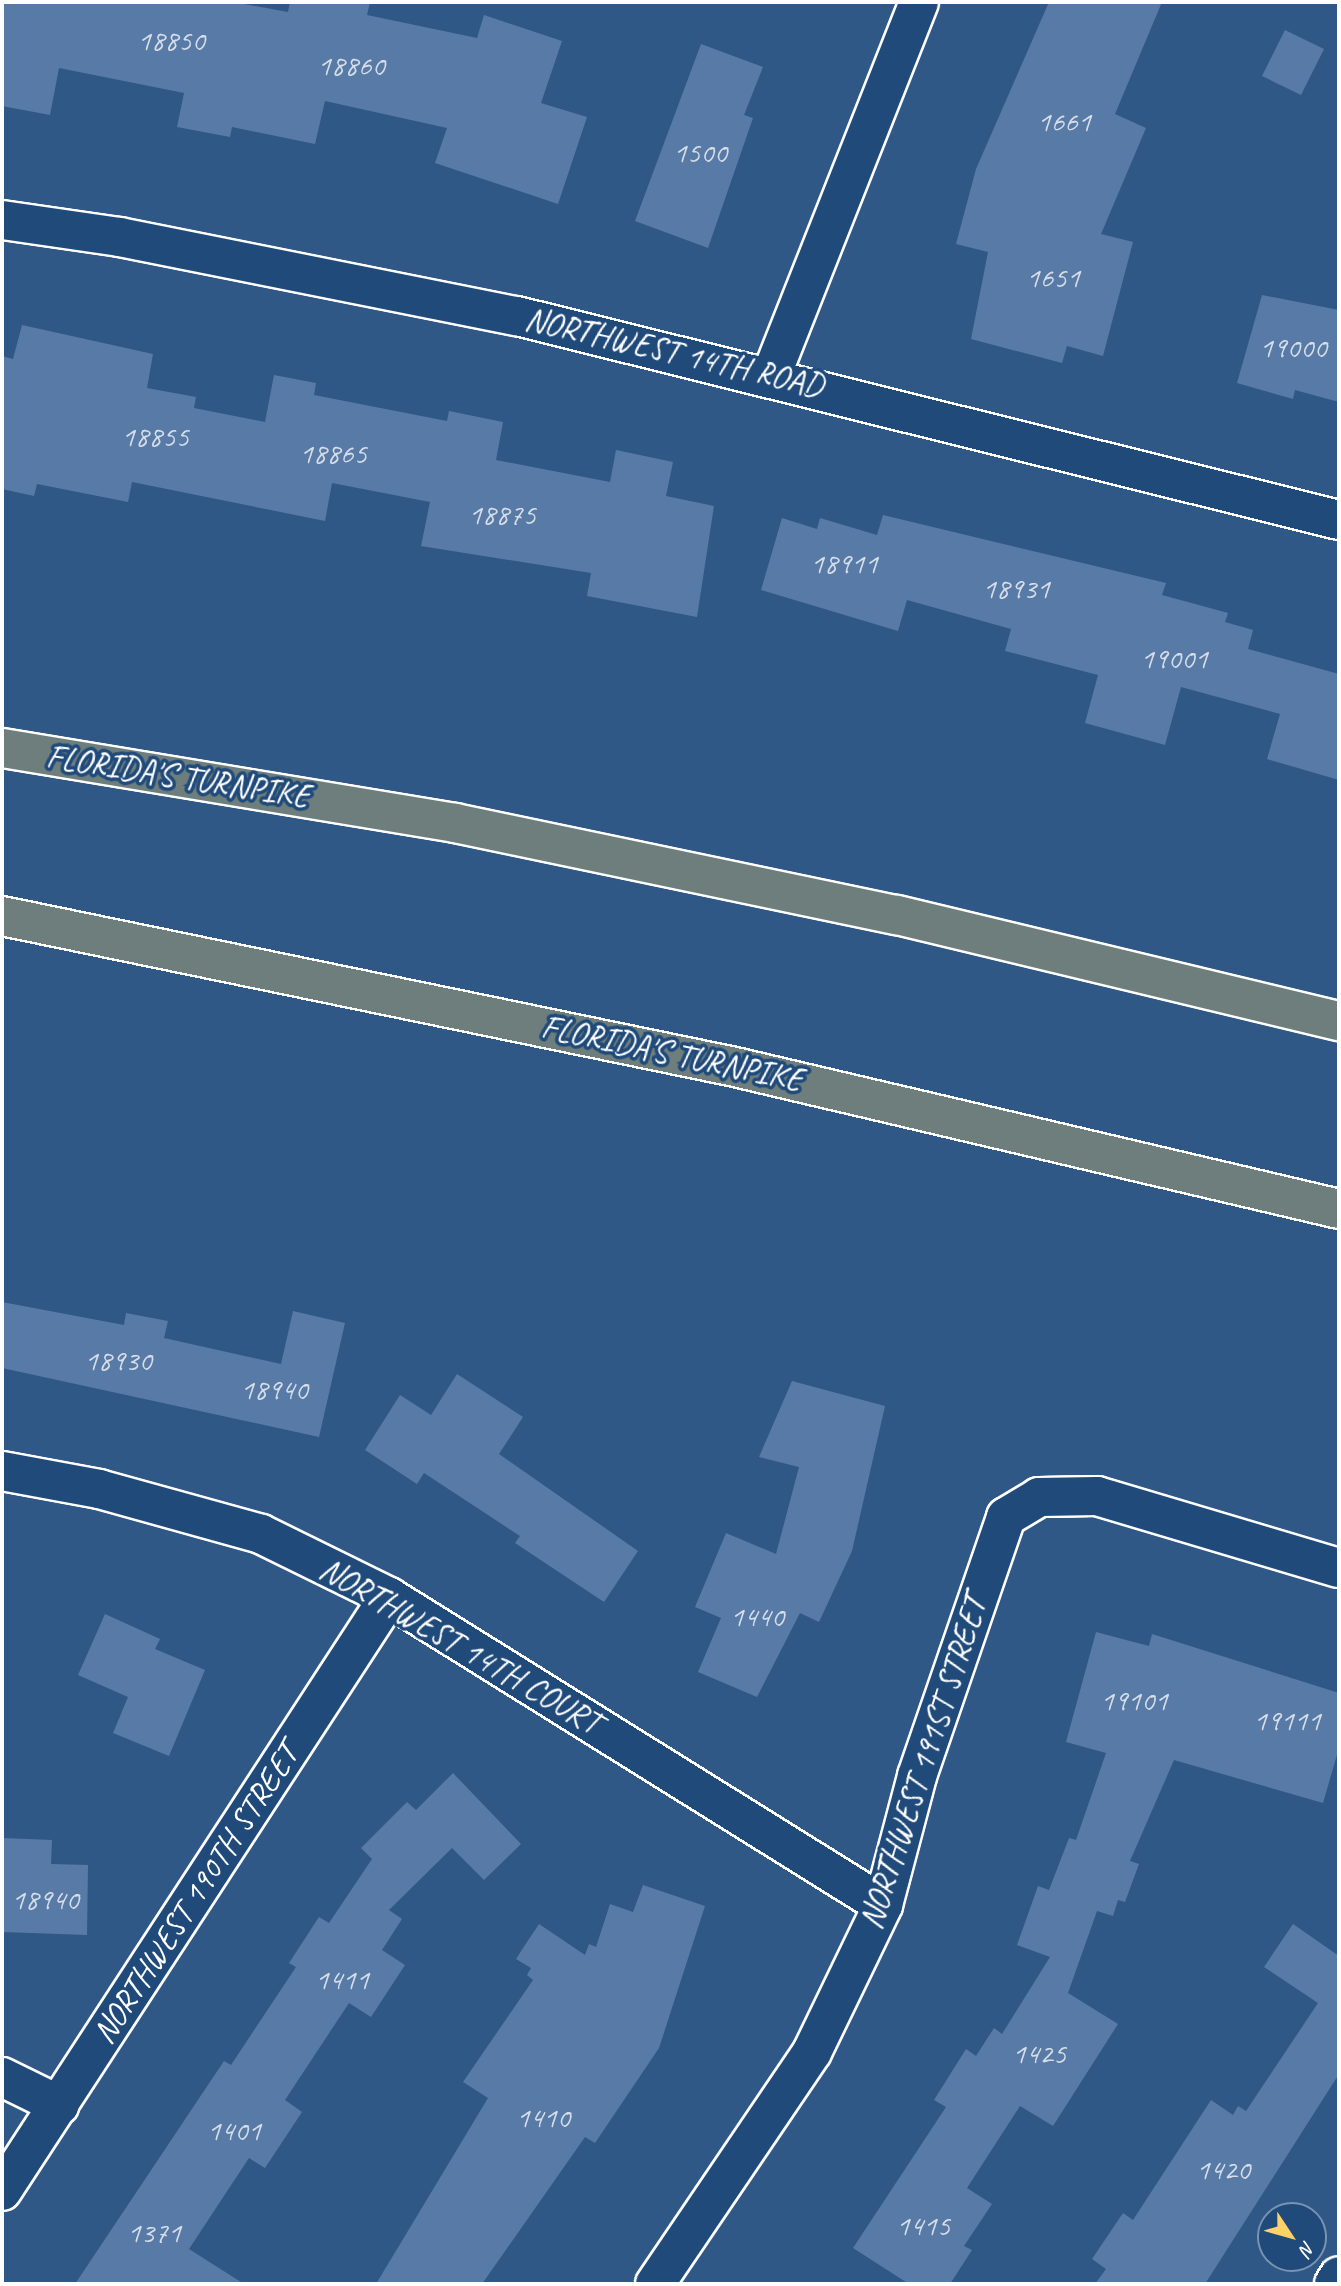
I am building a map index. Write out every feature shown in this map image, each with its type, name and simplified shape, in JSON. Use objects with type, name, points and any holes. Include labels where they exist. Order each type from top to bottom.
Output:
[{"type":"highway","name":"FLORIDA'S TURNPIKE","points":[[2,748],[455,823],[897,915],[1339,1021]]},
{"type":"highway","name":"FLORIDA'S TURNPIKE","points":[[2,916],[735,1067],[1339,1209]]},
{"type":"street","points":[[771,376],[919,2]]},
{"type":"street","name":"NORTHWEST 14TH ROAD","points":[[2,220],[120,237],[484,309],[771,376],[1339,520]]},
{"type":"street","name":"NORTHWEST 14TH COURT","points":[[2,1471],[99,1489],[261,1534],[389,1597],[883,1905]]},
{"type":"street","name":"NORTHWEST 191ST STREET","points":[[655,2284],[812,2052],[883,1905],[917,1776],[1006,1517],[1039,1497],[1097,1496],[1339,1568]]},
{"type":"street","name":"NORTHWEST 190TH STREET","points":[[2,2191],[389,1597]]},
{"type":"street","points":[[2,2077],[59,2105]]},
{"type":"street","points":[[1334,2284],[1339,2276]]},
{"type":"building","points":[[2,2],[233,2],[288,12],[290,2],[370,2],[367,15],[477,38],[484,15],[562,41],[541,103],[587,117],[558,204],[435,163],[447,128],[325,101],[315,144],[232,127],[230,137],[177,127],[184,93],[59,68],[50,115],[2,106]]},
{"type":"building","points":[[1049,2],[1162,2],[1115,114],[1146,128],[1101,234],[1133,242],[1103,356],[1067,346],[1062,363],[971,339],[988,252],[956,244],[976,169]]},
{"type":"building","points":[[1285,30],[1324,49],[1301,95],[1262,76]]},
{"type":"building","points":[[701,44],[763,67],[744,115],[753,118],[708,248],[635,221]]},
{"type":"building","points":[[1262,295],[1339,310],[1339,402],[1295,390],[1293,399],[1237,383]]},
{"type":"building","points":[[22,325],[153,354],[147,388],[196,397],[194,408],[265,422],[274,375],[316,383],[314,395],[447,421],[449,411],[503,422],[496,460],[610,482],[616,450],[673,462],[666,496],[714,506],[697,617],[587,596],[591,573],[421,546],[430,502],[332,483],[325,521],[132,482],[128,502],[37,484],[34,496],[2,489],[2,356],[13,359]]},
{"type":"building","points":[[883,515],[1166,583],[1162,595],[1228,613],[1225,622],[1253,630],[1248,649],[1339,674],[1339,780],[1267,759],[1280,714],[1181,687],[1165,745],[1085,723],[1098,675],[1005,651],[1011,629],[907,600],[898,631],[761,590],[782,518],[817,529],[820,518],[877,535]]},
{"type":"building","points":[[2,1302],[124,1325],[126,1313],[168,1321],[164,1338],[281,1364],[293,1311],[345,1323],[319,1437],[2,1368]]},
{"type":"building","points":[[457,1374],[523,1417],[499,1454],[638,1551],[604,1602],[515,1543],[520,1536],[424,1473],[417,1484],[365,1450],[400,1395],[431,1415]]},
{"type":"building","points":[[792,1381],[885,1406],[852,1551],[819,1622],[800,1613],[757,1697],[698,1672],[721,1618],[695,1607],[726,1533],[776,1554],[799,1467],[759,1457]]},
{"type":"building","points":[[105,1614],[160,1639],[155,1649],[205,1670],[169,1756],[113,1733],[128,1697],[78,1675]]},
{"type":"building","points":[[1096,1632],[1149,1646],[1152,1634],[1339,1693],[1339,1748],[1323,1803],[1174,1760],[1130,1861],[1139,1864],[1125,1902],[1118,1900],[1113,1916],[1097,1911],[1068,1993],[1118,2024],[1053,2126],[1020,2106],[967,2188],[992,2204],[964,2246],[972,2250],[950,2284],[909,2284],[853,2248],[946,2107],[934,2100],[966,2049],[976,2056],[994,2028],[1002,2034],[1050,1957],[1017,1945],[1038,1886],[1049,1890],[1069,1838],[1076,1840],[1106,1753],[1066,1742]]},
{"type":"building","points":[[453,1773],[521,1844],[484,1880],[452,1848],[389,1910],[402,1919],[382,1950],[405,1965],[371,2017],[349,2003],[285,2100],[302,2112],[265,2168],[249,2158],[189,2249],[244,2284],[75,2284],[224,2061],[231,2065],[296,1967],[289,1963],[319,1917],[329,1923],[372,1859],[361,1848],[407,1802],[416,1810]]},
{"type":"building","points":[[2,1838],[52,1840],[51,1864],[88,1865],[87,1935],[2,1932]]},
{"type":"building","points":[[643,1885],[705,1906],[659,2048],[595,2143],[585,2137],[482,2284],[376,2284],[488,2098],[463,2082],[533,1980],[527,1975],[531,1968],[516,1959],[539,1924],[585,1955],[589,1944],[596,1947],[610,1904],[633,1912]]},
{"type":"building","points":[[1293,1924],[1339,1956],[1339,2074],[1205,2284],[1095,2284],[1106,2269],[1092,2259],[1123,2213],[1133,2220],[1211,2100],[1233,2115],[1238,2106],[1246,2111],[1318,2003],[1264,1967]]}]
